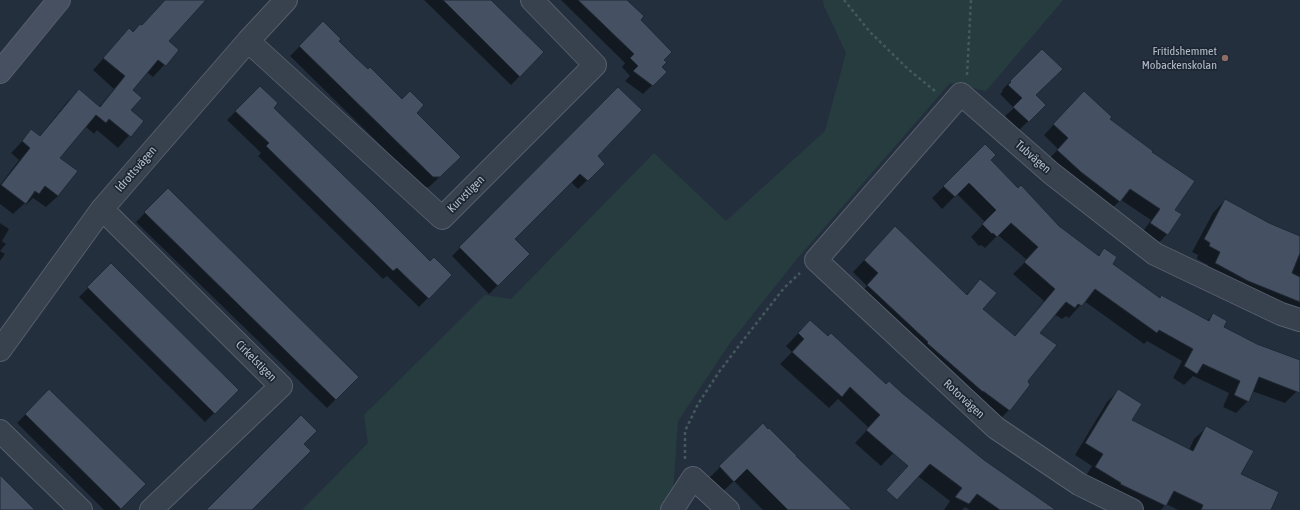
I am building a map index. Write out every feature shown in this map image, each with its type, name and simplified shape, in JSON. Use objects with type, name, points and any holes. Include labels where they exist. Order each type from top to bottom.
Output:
[{"type":"main road","points":[[0,72],[59,0]]},
{"type":"street","name":"Idrottsvägen","points":[[0,350],[102,209],[248,40],[286,0]]},
{"type":"street","name":"Kurvstigen","points":[[248,40],[442,218],[594,65],[532,0]]},
{"type":"street","points":[[816,260],[957,100]]},
{"type":"street","name":"Tubvägen","points":[[957,100],[1155,254],[1281,314],[1300,320]]},
{"type":"street","name":"Cirkelstigen","points":[[102,209],[281,386],[151,510]]},
{"type":"street","name":"Rotorvägen","points":[[816,260],[996,428],[1079,484],[1132,510]]},
{"type":"street","points":[[0,431],[81,510]]},
{"type":"street","points":[[672,510],[693,478],[728,510]]},
{"type":"path","points":[[844,0],[870,32],[909,70],[957,100],[967,77],[971,0]]},
{"type":"path","points":[[693,478],[684,459],[685,431],[698,404],[719,372],[784,288],[816,260]]},
{"type":"green space","points":[[823,0],[1063,0],[986,91],[950,83],[796,260],[730,343],[678,421],[673,492],[661,510],[302,510],[368,443],[364,415],[485,295],[511,299],[654,153],[726,221],[825,131],[846,53],[824,6]]},
{"type":"building","points":[[165,0],[206,0],[169,41],[179,50],[166,66],[158,60],[133,90],[142,98],[131,110],[144,121],[131,137],[109,119],[106,123],[96,115],[60,158],[78,171],[58,196],[45,186],[39,194],[35,191],[26,204],[1,185],[30,148],[22,141],[31,129],[40,136],[79,89],[100,107],[125,76],[103,58],[129,28],[133,32],[140,24],[142,25]]},
{"type":"building","points":[[443,0],[491,0],[544,52],[520,77]]},
{"type":"building","points":[[578,0],[627,0],[644,16],[641,20],[672,52],[664,60],[667,62],[662,67],[667,72],[653,86],[633,71],[638,66],[630,58],[634,54]]},
{"type":"building","points":[[323,21],[341,39],[339,41],[353,55],[368,69],[370,67],[402,99],[410,91],[424,105],[417,113],[461,157],[440,177],[433,177],[299,46]]},
{"type":"building","points":[[1042,49],[1063,69],[1036,95],[1046,105],[1029,122],[1013,107],[1022,98],[1008,85],[1011,82],[1010,81]]},
{"type":"building","points":[[260,86],[278,103],[274,108],[430,261],[434,257],[452,275],[429,299],[397,268],[393,271],[266,146],[269,143],[235,111]]},
{"type":"building","points":[[618,87],[642,110],[598,156],[605,164],[588,181],[580,174],[515,239],[530,254],[498,286],[459,247]]},
{"type":"building","points":[[1084,91],[1112,117],[1110,119],[1153,151],[1152,152],[1195,181],[1175,210],[1182,214],[1168,235],[1150,223],[1160,209],[1130,189],[1120,202],[1081,172],[1057,150],[1068,138],[1053,124]]},
{"type":"building","points":[[985,144],[996,155],[991,160],[1018,188],[1021,185],[1059,226],[1099,256],[1104,248],[1117,257],[1113,264],[1160,298],[1161,295],[1209,321],[1213,313],[1227,321],[1224,327],[1257,344],[1300,360],[1300,393],[1259,377],[1249,402],[1234,395],[1240,381],[1203,364],[1197,374],[1184,366],[1193,349],[1159,330],[1157,333],[1095,289],[1082,306],[1078,304],[1075,308],[1066,302],[1040,333],[1057,345],[1028,381],[1030,385],[1010,411],[983,392],[927,343],[928,342],[867,285],[878,273],[864,260],[895,226],[967,295],[980,279],[997,293],[983,309],[1015,336],[1055,289],[1024,262],[1038,247],[1011,223],[997,237],[993,233],[992,234],[982,224],[996,210],[969,183],[955,197],[943,186]]},
{"type":"building","points":[[168,188],[359,377],[336,400],[144,212]]},
{"type":"building","points":[[1225,199],[1269,223],[1300,236],[1300,253],[1292,273],[1300,277],[1300,302],[1248,281],[1215,263],[1220,252],[1209,246],[1210,243],[1204,239]]},
{"type":"building","points":[[111,263],[239,390],[215,414],[87,287]]},
{"type":"building","points":[[810,320],[828,336],[831,333],[886,384],[889,381],[984,460],[1056,510],[1000,510],[977,494],[969,504],[955,497],[962,488],[930,464],[897,500],[886,490],[908,466],[866,430],[880,415],[850,387],[842,397],[792,352],[804,339],[798,333]]},
{"type":"building","points":[[49,389],[146,484],[121,509],[25,414]]},
{"type":"building","points":[[1118,389],[1142,404],[1132,420],[1193,451],[1206,426],[1254,451],[1241,474],[1279,492],[1271,510],[1201,510],[1203,505],[1174,491],[1166,506],[1120,484],[1121,483],[1095,467],[1103,454],[1085,443]]},
{"type":"building","points":[[301,415],[317,431],[304,444],[311,451],[252,510],[206,510]]},
{"type":"building","points":[[763,423],[852,510],[788,510],[747,469],[734,482],[719,466]]},
{"type":"building","points":[[0,475],[35,510],[0,510]]},
{"type":"place","name":"Fritidshemmet Mobackenskolan","points":[[1225,58]]}]
